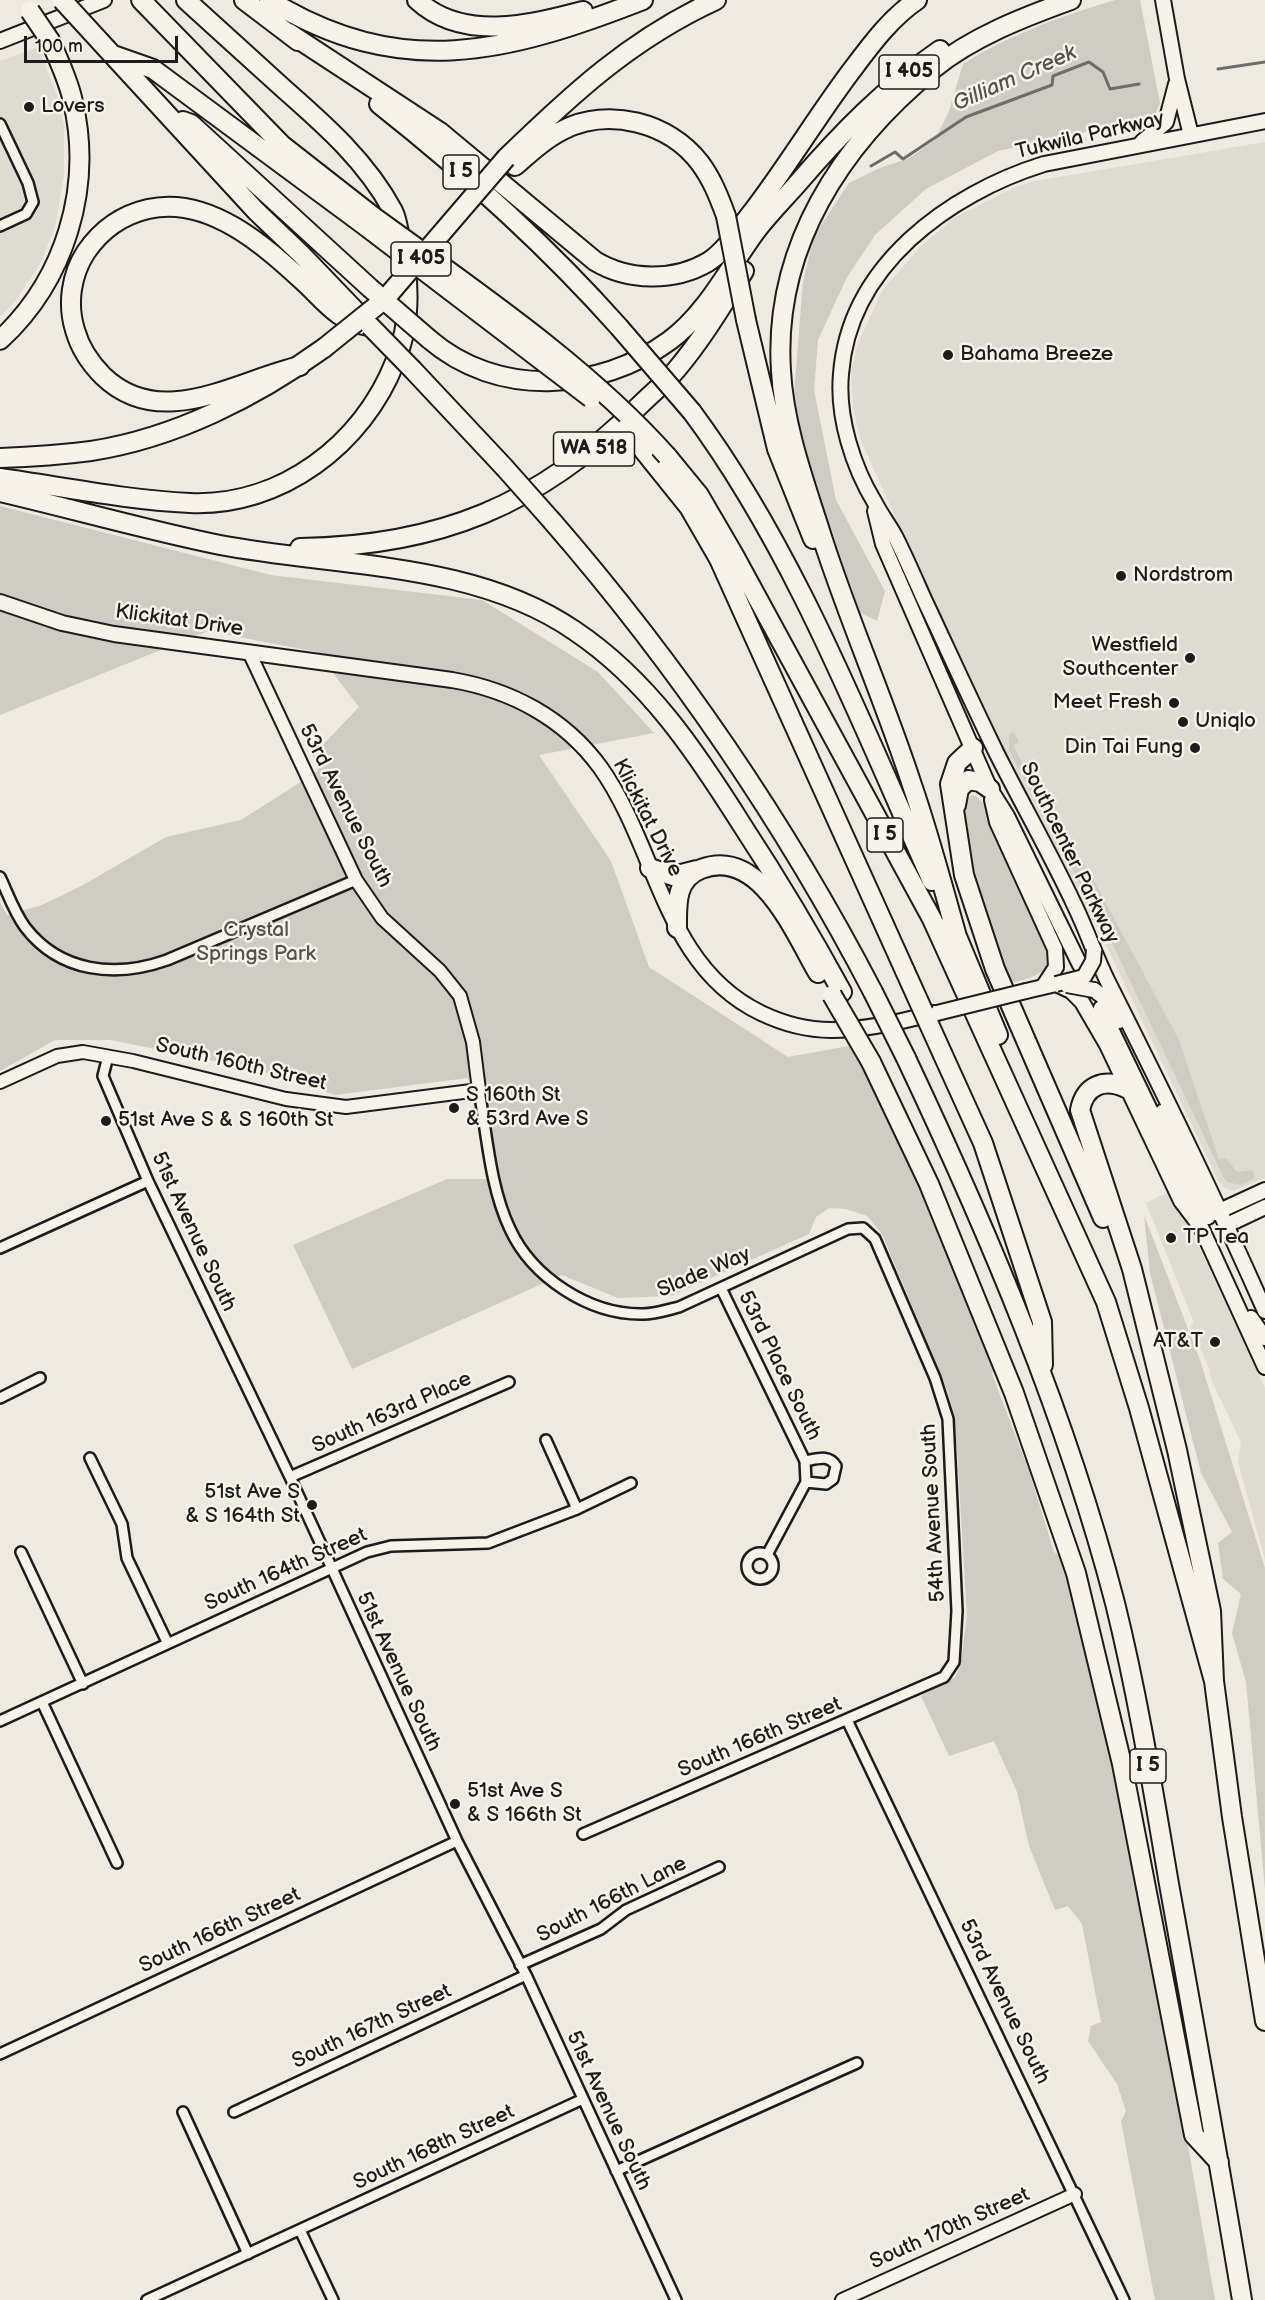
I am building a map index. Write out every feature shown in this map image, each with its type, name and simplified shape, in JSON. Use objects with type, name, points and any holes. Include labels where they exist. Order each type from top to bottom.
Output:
[{"type":"highway","name":"I 5","points":[[62,0],[348,313],[370,326],[552,521],[684,684],[742,768],[835,918],[873,992],[953,1159],[1044,1378],[1083,1492],[1115,1604],[1139,1712],[1242,2300]]},
{"type":"highway","name":"I 5","points":[[141,0],[282,145],[371,223],[587,394],[635,436],[644,451],[689,507],[719,559],[983,1143],[1042,1322],[1044,1378]]},
{"type":"highway","points":[[0,478],[192,503],[228,500],[265,491],[305,473],[330,455],[360,423],[387,382],[404,341],[408,305],[407,267],[394,213],[383,195],[366,169],[327,127],[186,0]]},
{"type":"highway","name":"I 5","points":[[244,0],[423,140],[522,225],[571,273],[692,412],[733,471],[776,547],[828,653],[956,933],[1074,1230]]},
{"type":"highway","points":[[269,0],[301,20],[347,39],[384,46],[443,51],[476,49],[551,33],[643,0]]},
{"type":"highway","points":[[417,0],[432,11],[455,22],[499,27],[564,16],[625,0]]},
{"type":"highway","name":"I 405","points":[[300,366],[385,299],[574,91],[662,27],[716,0]]},
{"type":"highway","points":[[289,33],[440,132],[595,261],[611,270],[627,275],[662,276],[693,268],[707,262],[721,251],[770,188],[841,84],[879,34],[917,0]]},
{"type":"highway","name":"I 405","points":[[804,175],[868,105],[917,66],[967,33],[1038,0]]},
{"type":"highway","points":[[892,732],[830,560],[790,429],[783,393],[780,354],[787,282],[811,214],[832,176],[857,143],[896,103],[935,68],[988,35],[1071,0]]},
{"type":"highway","points":[[0,340],[34,302],[67,239],[76,206],[80,159],[77,123],[65,75],[51,42],[26,5]]},
{"type":"highway","name":"I 5","points":[[109,52],[153,69],[371,223],[477,293],[610,397],[667,456],[699,495],[735,555],[932,919],[1106,1302],[1139,1408],[1214,1681],[1232,1817],[1265,2021]]},
{"type":"highway","points":[[165,113],[191,124],[429,339],[477,369],[518,380],[578,380],[616,369],[669,341],[693,319],[758,229],[804,175]]},
{"type":"highway","points":[[511,162],[551,137],[580,124],[612,119],[645,124],[676,140],[698,161],[716,188],[726,216],[746,320],[780,458],[912,784],[956,933]]},
{"type":"highway","name":"WA 518","points":[[0,492],[219,544],[298,549],[353,547],[448,528],[516,501],[564,471],[603,442],[676,370],[719,310],[804,175]]},
{"type":"highway","points":[[300,366],[181,402],[146,400],[127,393],[93,366],[75,333],[71,306],[76,270],[99,236],[118,220],[156,207],[186,208],[223,221],[248,236],[348,313]]},
{"type":"highway","points":[[0,458],[93,451],[188,424],[230,405],[300,366]]},
{"type":"highway","points":[[219,544],[416,571],[461,582],[523,603],[581,635],[606,653],[644,689],[680,732],[801,916],[836,994],[872,1062],[925,1175],[1010,1382],[1069,1551],[1101,1669],[1194,2135],[1219,2162]]},
{"type":"highway","points":[[973,748],[953,771],[950,790],[964,875],[995,969],[1074,1149],[1146,1329]]},
{"type":"highway","points":[[955,813],[958,792],[963,783],[973,779],[990,789]]},
{"type":"highway","points":[[650,868],[673,876],[717,866],[739,869],[765,887],[836,994]]},
{"type":"highway","points":[[677,928],[677,902],[681,888],[690,875],[702,868]]},
{"type":"highway","points":[[1126,1088],[1110,1083],[1097,1084],[1082,1100],[1080,1110],[1132,1269],[1177,1450],[1211,1611],[1214,1681]]},
{"type":"main road","points":[[0,41],[104,0]]},
{"type":"main road","points":[[1164,0],[1177,79],[1191,135]]},
{"type":"main road","points":[[1137,146],[1167,122],[1177,79]]},
{"type":"main road","name":"Tukwila Parkway","points":[[849,332],[861,304],[885,267],[930,220],[957,202],[1018,172],[1044,164],[1265,121]]},
{"type":"main road","name":"Southcenter Parkway","points":[[849,332],[840,377],[843,415],[854,454],[873,501],[884,544],[990,789],[1007,816],[1080,965]]},
{"type":"main road","name":"Southcenter Parkway","points":[[873,501],[895,536],[996,752],[1072,900],[1116,995],[1208,1216],[1240,1315],[1265,1367]]},
{"type":"main road","name":"Klickitat Drive","points":[[0,602],[82,628],[470,683],[503,693],[532,706],[570,733],[600,768],[614,790],[677,928],[702,967],[727,992],[755,1010],[792,1024],[831,1030],[897,1023],[1026,992],[1084,977],[1093,961],[1094,950]]},
{"type":"main road","points":[[990,789],[997,822],[1057,956],[1049,986]]},
{"type":"main road","points":[[1049,986],[1094,990],[1116,995]]},
{"type":"main road","points":[[1049,986],[1071,991],[1082,1002],[1107,1045],[1181,1201],[1208,1216]]},
{"type":"main road","points":[[1094,990],[1105,998],[1114,1012],[1199,1188],[1208,1216]]},
{"type":"main road","name":"Southcenter Parkway","points":[[1101,1008],[1191,1195],[1208,1216],[1227,1225],[1265,1311]]},
{"type":"main road","points":[[1208,1216],[1265,1190]]},
{"type":"main road","points":[[1227,1225],[1265,1207]]},
{"type":"main road","points":[[1240,1315],[1251,1316],[1258,1331],[1265,1338]]},
{"type":"street","points":[[0,124],[28,183],[33,202],[26,214],[0,226]]},
{"type":"street","name":"53rd Avenue South","points":[[249,652],[356,880],[382,918],[441,971],[460,996],[473,1042],[479,1090]]},
{"type":"street","points":[[0,877],[26,927],[45,946],[69,961],[86,968],[124,971],[168,960],[356,880]]},
{"type":"street","name":"South 160th Street","points":[[0,1082],[57,1056],[83,1052],[286,1099],[346,1107],[479,1090]]},
{"type":"street","name":"51st Avenue South","points":[[108,1056],[103,1076],[148,1181],[290,1477],[329,1568],[457,1841],[526,1975],[676,2300]]},
{"type":"street","name":"Slade Way","points":[[479,1090],[497,1188],[509,1228],[522,1250],[551,1279],[596,1306],[643,1314],[679,1307],[848,1229],[863,1228]]},
{"type":"street","points":[[0,1248],[148,1181]]},
{"type":"street","name":"54th Avenue South","points":[[863,1228],[875,1239],[935,1378],[948,1419],[957,1611],[954,1662],[949,1671]]},
{"type":"street","name":"53rd Place South","points":[[721,1288],[805,1461],[806,1482],[826,1484],[833,1479],[836,1466],[832,1460],[826,1458],[805,1461]]},
{"type":"street","points":[[0,1398],[40,1378]]},
{"type":"street","name":"South 163rd Place","points":[[290,1477],[509,1382]]},
{"type":"street","points":[[546,1440],[576,1509]]},
{"type":"street","points":[[90,1458],[122,1524],[127,1558],[167,1642]]},
{"type":"street","points":[[767,1555],[806,1482]]},
{"type":"street","name":"South 164th Street","points":[[0,1721],[329,1568],[380,1548],[488,1543],[576,1509],[631,1483]]},
{"type":"street","points":[[21,1552],[83,1684]]},
{"type":"street","name":"South 166th Street","points":[[583,1834],[848,1720],[944,1677],[949,1671]]},
{"type":"street","points":[[42,1702],[117,1863]]},
{"type":"street","name":"53rd Avenue South","points":[[848,1720],[1124,2300]]},
{"type":"street","name":"South 166th Street","points":[[0,2054],[457,1841]]},
{"type":"street","name":"South 166th Lane","points":[[520,1965],[601,1929],[632,1906],[719,1867]]},
{"type":"street","name":"South 167th Street","points":[[234,2112],[526,1975]]},
{"type":"street","points":[[616,2171],[857,2063]]},
{"type":"street","name":"South 168th Street","points":[[147,2300],[583,2099]]},
{"type":"street","points":[[183,2112],[248,2254]]},
{"type":"street","name":"South 170th Street","points":[[842,2300],[1075,2194]]},
{"type":"street","points":[[300,2230],[333,2300]]},
{"type":"shaded area","points":[[38,47],[57,95],[64,126],[64,175],[55,227],[41,262],[16,300],[0,317],[0,61]]},
{"type":"shaded area","name":"Westfield Southcenter","points":[[1265,142],[1265,1178],[1233,1191],[1225,1188],[1219,1182],[1107,947],[1004,757],[860,439],[853,407],[851,372],[858,343],[882,291],[920,247],[954,218],[1015,187],[1035,181]]},
{"type":"shaded area","points":[[1172,1190],[1265,1388],[1265,1560],[1238,1462],[1241,1442],[1211,1380],[1209,1368],[1190,1326],[1194,1323],[1146,1203]]},
{"type":"green space","points":[[1115,0],[1140,0],[1160,103],[1153,120],[1141,125],[1122,124],[998,151],[926,189],[875,235],[847,277],[818,340],[814,390],[836,500],[885,591],[877,621],[859,612],[852,588],[838,563],[810,482],[793,406],[803,282],[814,236],[849,183],[882,167],[908,159],[935,140],[949,111],[963,64],[1037,27]]},
{"type":"green space","name":"Crystal Springs Park","points":[[0,506],[271,575],[482,600],[598,672],[654,733],[539,755],[611,861],[649,967],[788,1057],[849,1046],[891,1123],[928,1204],[994,1368],[992,1374],[1029,1471],[1054,1552],[1061,1556],[1128,1833],[1182,2113],[1215,2300],[1155,2300],[1121,2121],[1126,2111],[1117,2084],[1088,2041],[1091,2026],[1101,2022],[1082,1924],[1068,1906],[1055,1910],[1029,1846],[1017,1792],[994,1741],[949,1756],[921,1696],[955,1677],[960,1667],[967,1616],[957,1449],[953,1411],[947,1390],[882,1234],[867,1216],[846,1209],[829,1208],[816,1217],[809,1234],[671,1296],[618,1298],[562,1275],[352,1369],[293,1245],[447,1179],[488,1179],[468,1078],[335,1095],[258,1070],[111,1040],[55,1040],[0,1071],[0,902],[7,915],[42,905],[83,885],[166,837],[241,820],[318,771],[313,755],[359,707],[317,652],[208,631],[0,715]]},
{"type":"green space","points":[[1014,732],[1019,742],[1013,745],[1033,784],[1093,879],[1179,1040],[1219,1159],[1226,1158],[1237,1172],[1252,1170],[1255,1178],[1241,1185],[1227,1182],[1224,1178],[1113,945],[1009,750],[1009,734]]},
{"type":"green space","points":[[971,795],[976,796],[983,803],[1049,947],[1048,963],[1033,977],[1010,983],[996,944],[971,857],[966,808]]},
{"type":"green space","points":[[1144,1215],[1200,1360],[1265,1568],[1265,1889],[1246,1682],[1232,1633],[1241,1594],[1223,1579],[1218,1543],[1232,1532],[1201,1473],[1150,1273]]},
{"type":"waterway","name":"Gilliam Creek","points":[[871,166],[895,152],[903,159],[966,117],[1052,85],[1053,76],[1089,62],[1103,72],[1110,89],[1139,84]]},
{"type":"waterway","name":"Gilliam Creek","points":[[1218,69],[1265,62]]},
{"type":"place","name":"Lovers","points":[[29,107]]},
{"type":"place","name":"Bahama Breeze","points":[[948,355]]},
{"type":"place","name":"Nordstrom","points":[[1121,576]]},
{"type":"place","name":"Westfield Southcenter","points":[[1190,658]]},
{"type":"place","name":"Meet Fresh","points":[[1174,703]]},
{"type":"place","name":"Uniqlo","points":[[1183,722]]},
{"type":"place","name":"Din Tai Fung","points":[[1195,748]]},
{"type":"place","name":"S 160th St & 53rd Ave S","points":[[454,1108]]},
{"type":"place","name":"51st Ave S & S 160th St","points":[[106,1121]]},
{"type":"place","name":"TP Tea","points":[[1171,1238]]},
{"type":"place","name":"AT&T","points":[[1215,1342]]},
{"type":"place","name":"51st Ave S & S 164th St","points":[[312,1505]]},
{"type":"place","name":"51st Ave S & S 166th St","points":[[455,1804]]}]
